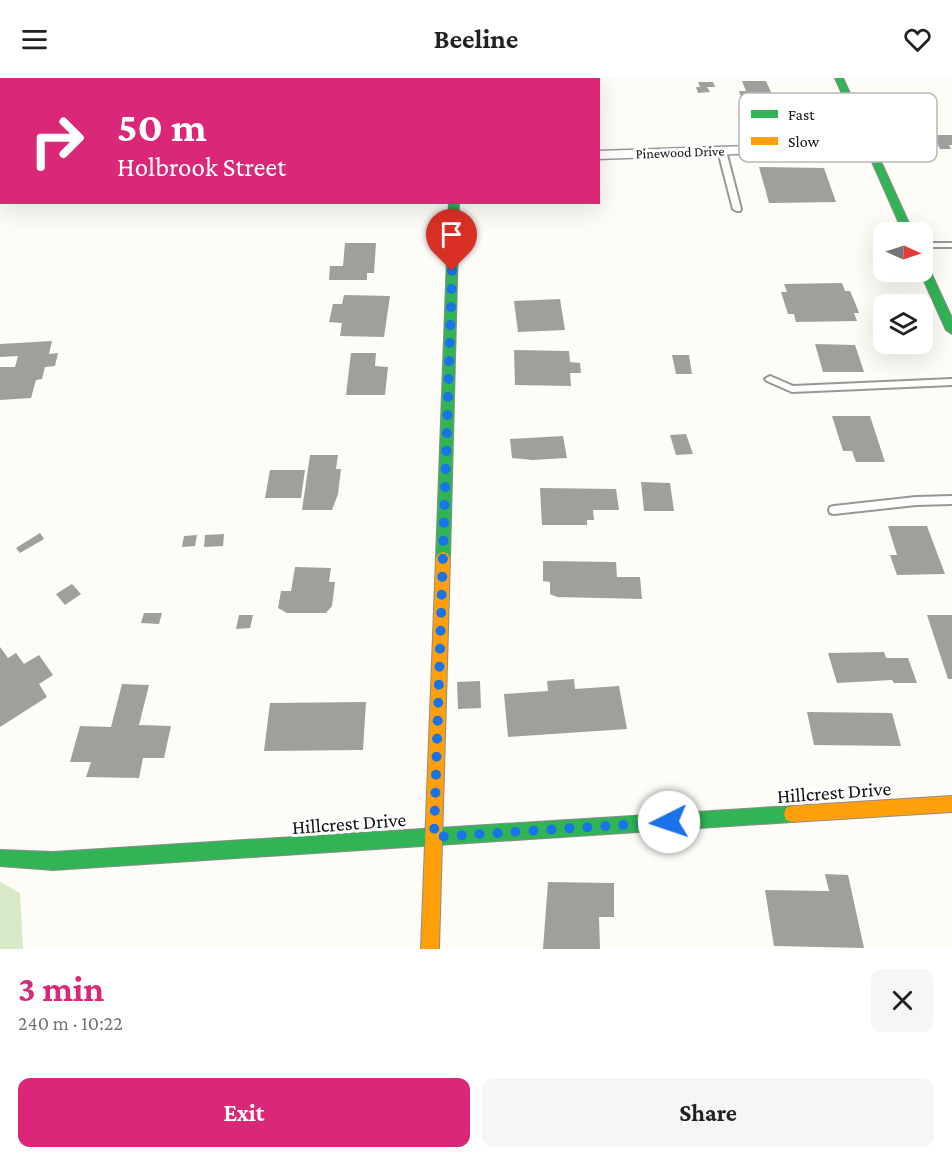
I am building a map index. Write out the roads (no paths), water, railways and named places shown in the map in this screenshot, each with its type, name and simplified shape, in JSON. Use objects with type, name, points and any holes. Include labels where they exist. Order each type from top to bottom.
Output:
[{"type":"street","points":[[839,78],[846,93]]},
{"type":"street","name":"Pinewood Drive","points":[[600,155],[739,150]]},
{"type":"street","points":[[877,162],[904,222]]},
{"type":"street","points":[[430,949],[454,204]]},
{"type":"street","points":[[930,282],[952,330]]},
{"type":"street","name":"Hillcrest Drive","points":[[0,858],[53,861],[952,804]]},
{"type":"lane","points":[[722,151],[737,209]]},
{"type":"lane","points":[[933,245],[952,245]]},
{"type":"lane","points":[[770,379],[792,388],[952,382]]},
{"type":"lane","points":[[834,510],[952,500]]}]
